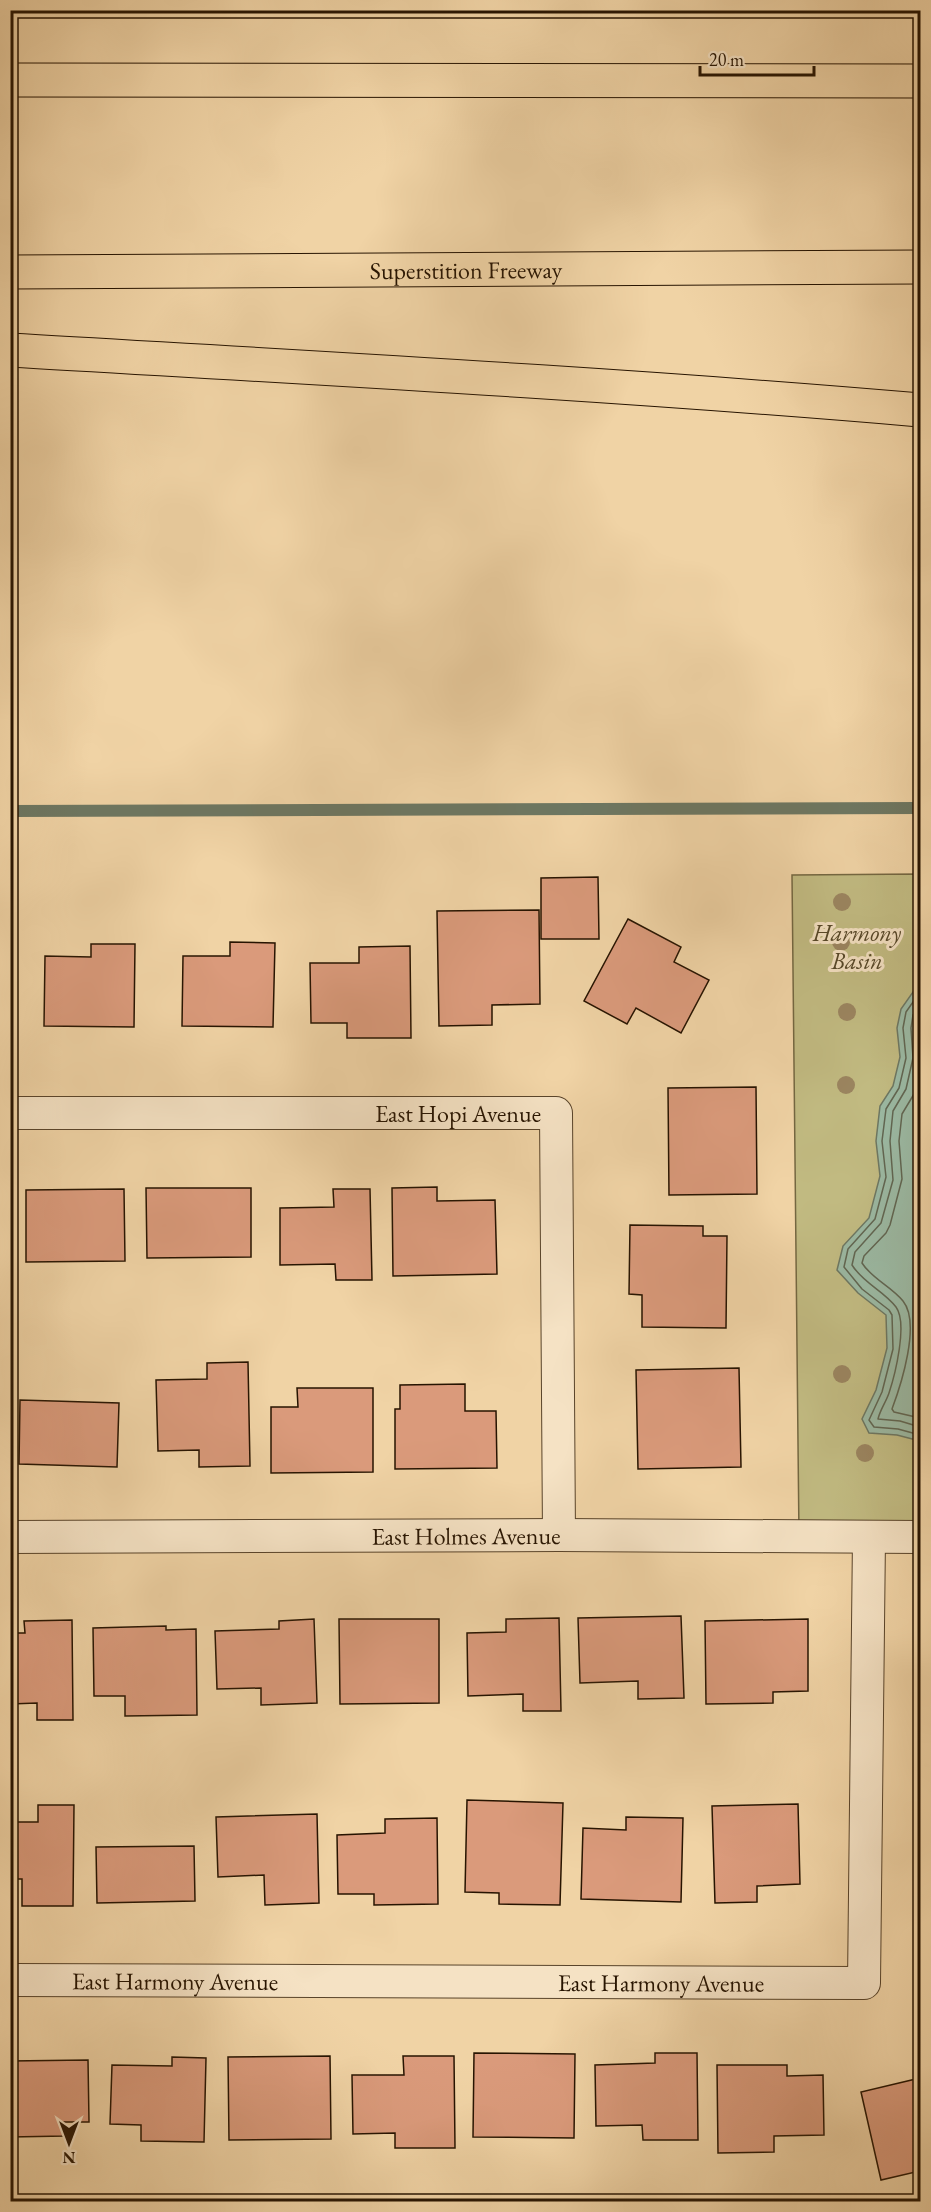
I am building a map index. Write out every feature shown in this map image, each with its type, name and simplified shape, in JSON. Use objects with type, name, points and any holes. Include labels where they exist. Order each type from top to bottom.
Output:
[{"type":"highway","points":[[10,80],[921,81]]},
{"type":"highway","name":"Superstition Freeway","points":[[10,272],[921,267]]},
{"type":"highway","points":[[10,350],[451,376],[921,410]]},
{"type":"street","name":"East Hopi Avenue","points":[[10,1113],[556,1113],[559,1535]]},
{"type":"street","name":"East Holmes Avenue","points":[[10,1537],[559,1535],[921,1537]]},
{"type":"street","name":"East Harmony Avenue","points":[[10,1980],[864,1983],[869,1537]]},
{"type":"green space","name":"Harmony Basin","points":[[920,874],[920,1537],[799,1537],[792,875]]},
{"type":"water","points":[[920,982],[920,1441],[897,1435],[869,1433],[862,1419],[876,1390],[887,1348],[886,1315],[858,1293],[837,1270],[843,1246],[869,1218],[880,1176],[876,1141],[880,1106],[893,1086],[900,1057],[897,1028],[901,1009]]},
{"type":"building","points":[[598,877],[599,939],[541,939],[541,878]]},
{"type":"building","points":[[539,910],[540,1004],[492,1005],[492,1025],[439,1026],[437,911]]},
{"type":"building","points":[[628,919],[681,947],[674,962],[709,980],[681,1033],[636,1008],[627,1024],[584,1001]]},
{"type":"building","points":[[230,942],[275,943],[273,1027],[182,1026],[183,956],[230,956]]},
{"type":"building","points":[[91,944],[135,944],[134,1027],[44,1026],[45,956],[91,957]]},
{"type":"building","points":[[410,946],[411,1038],[347,1038],[347,1023],[311,1023],[310,963],[359,963],[359,947]]},
{"type":"building","points":[[756,1087],[757,1194],[669,1195],[668,1088]]},
{"type":"building","points":[[437,1187],[437,1201],[495,1200],[497,1274],[393,1276],[392,1188]]},
{"type":"building","points":[[146,1188],[251,1188],[251,1257],[147,1258]]},
{"type":"building","points":[[124,1189],[125,1261],[26,1262],[26,1190]]},
{"type":"building","points":[[333,1189],[370,1189],[372,1280],[336,1280],[335,1264],[280,1265],[280,1208],[334,1207]]},
{"type":"building","points":[[630,1225],[703,1226],[703,1236],[727,1236],[726,1328],[642,1327],[642,1295],[629,1294]]},
{"type":"building","points":[[248,1362],[250,1466],[199,1467],[199,1450],[158,1451],[156,1380],[207,1379],[207,1363]]},
{"type":"building","points":[[739,1368],[741,1467],[638,1469],[636,1370]]},
{"type":"building","points":[[465,1384],[465,1411],[496,1411],[497,1468],[395,1469],[395,1409],[400,1409],[400,1385]]},
{"type":"building","points":[[297,1388],[373,1388],[373,1472],[271,1473],[271,1407],[298,1407]]},
{"type":"building","points":[[20,1400],[119,1403],[117,1467],[19,1464]]},
{"type":"building","points":[[681,1616],[684,1698],[638,1699],[638,1681],[580,1683],[578,1618]]},
{"type":"building","points":[[559,1618],[561,1711],[523,1711],[523,1694],[468,1696],[467,1633],[506,1632],[506,1619]]},
{"type":"building","points":[[314,1619],[317,1703],[261,1705],[261,1688],[217,1689],[215,1631],[279,1629],[279,1621]]},
{"type":"building","points":[[339,1619],[439,1619],[439,1703],[340,1704]]},
{"type":"building","points":[[808,1619],[808,1691],[773,1692],[773,1703],[706,1704],[705,1621]]},
{"type":"building","points":[[72,1620],[73,1720],[37,1720],[37,1703],[10,1704],[10,1633],[25,1633],[24,1621]]},
{"type":"building","points":[[166,1626],[166,1630],[196,1629],[197,1715],[125,1716],[125,1696],[94,1696],[93,1628]]},
{"type":"building","points":[[467,1800],[563,1803],[560,1905],[499,1904],[499,1893],[465,1892]]},
{"type":"building","points":[[798,1804],[800,1884],[757,1886],[757,1902],[715,1903],[712,1806]]},
{"type":"building","points":[[38,1805],[74,1805],[73,1906],[22,1906],[22,1879],[10,1879],[10,1822],[38,1822]]},
{"type":"building","points":[[317,1814],[319,1903],[265,1905],[264,1875],[218,1877],[216,1817]]},
{"type":"building","points":[[626,1817],[683,1818],[681,1902],[581,1899],[583,1828],[626,1830]]},
{"type":"building","points":[[437,1818],[438,1904],[374,1905],[374,1894],[338,1894],[337,1835],[385,1833],[385,1819]]},
{"type":"building","points":[[194,1846],[195,1901],[97,1903],[96,1847]]},
{"type":"building","points":[[474,2053],[575,2054],[574,2138],[473,2137]]},
{"type":"building","points":[[655,2053],[697,2053],[698,2140],[643,2140],[642,2125],[596,2126],[595,2065],[655,2063]]},
{"type":"building","points":[[330,2056],[331,2139],[229,2140],[228,2057]]},
{"type":"building","points":[[403,2056],[454,2056],[455,2148],[395,2148],[395,2133],[353,2134],[352,2075],[404,2075]]},
{"type":"building","points":[[172,2057],[206,2058],[204,2142],[141,2141],[141,2125],[110,2124],[112,2065],[172,2066]]},
{"type":"building","points":[[88,2060],[89,2122],[64,2122],[65,2136],[10,2137],[10,2061]]},
{"type":"building","points":[[717,2065],[787,2065],[787,2076],[823,2075],[824,2135],[774,2136],[774,2152],[718,2153]]},
{"type":"building","points":[[920,2078],[920,2171],[881,2180],[861,2092]]},
{"type":"waterway","points":[[10,811],[920,808]]}]
